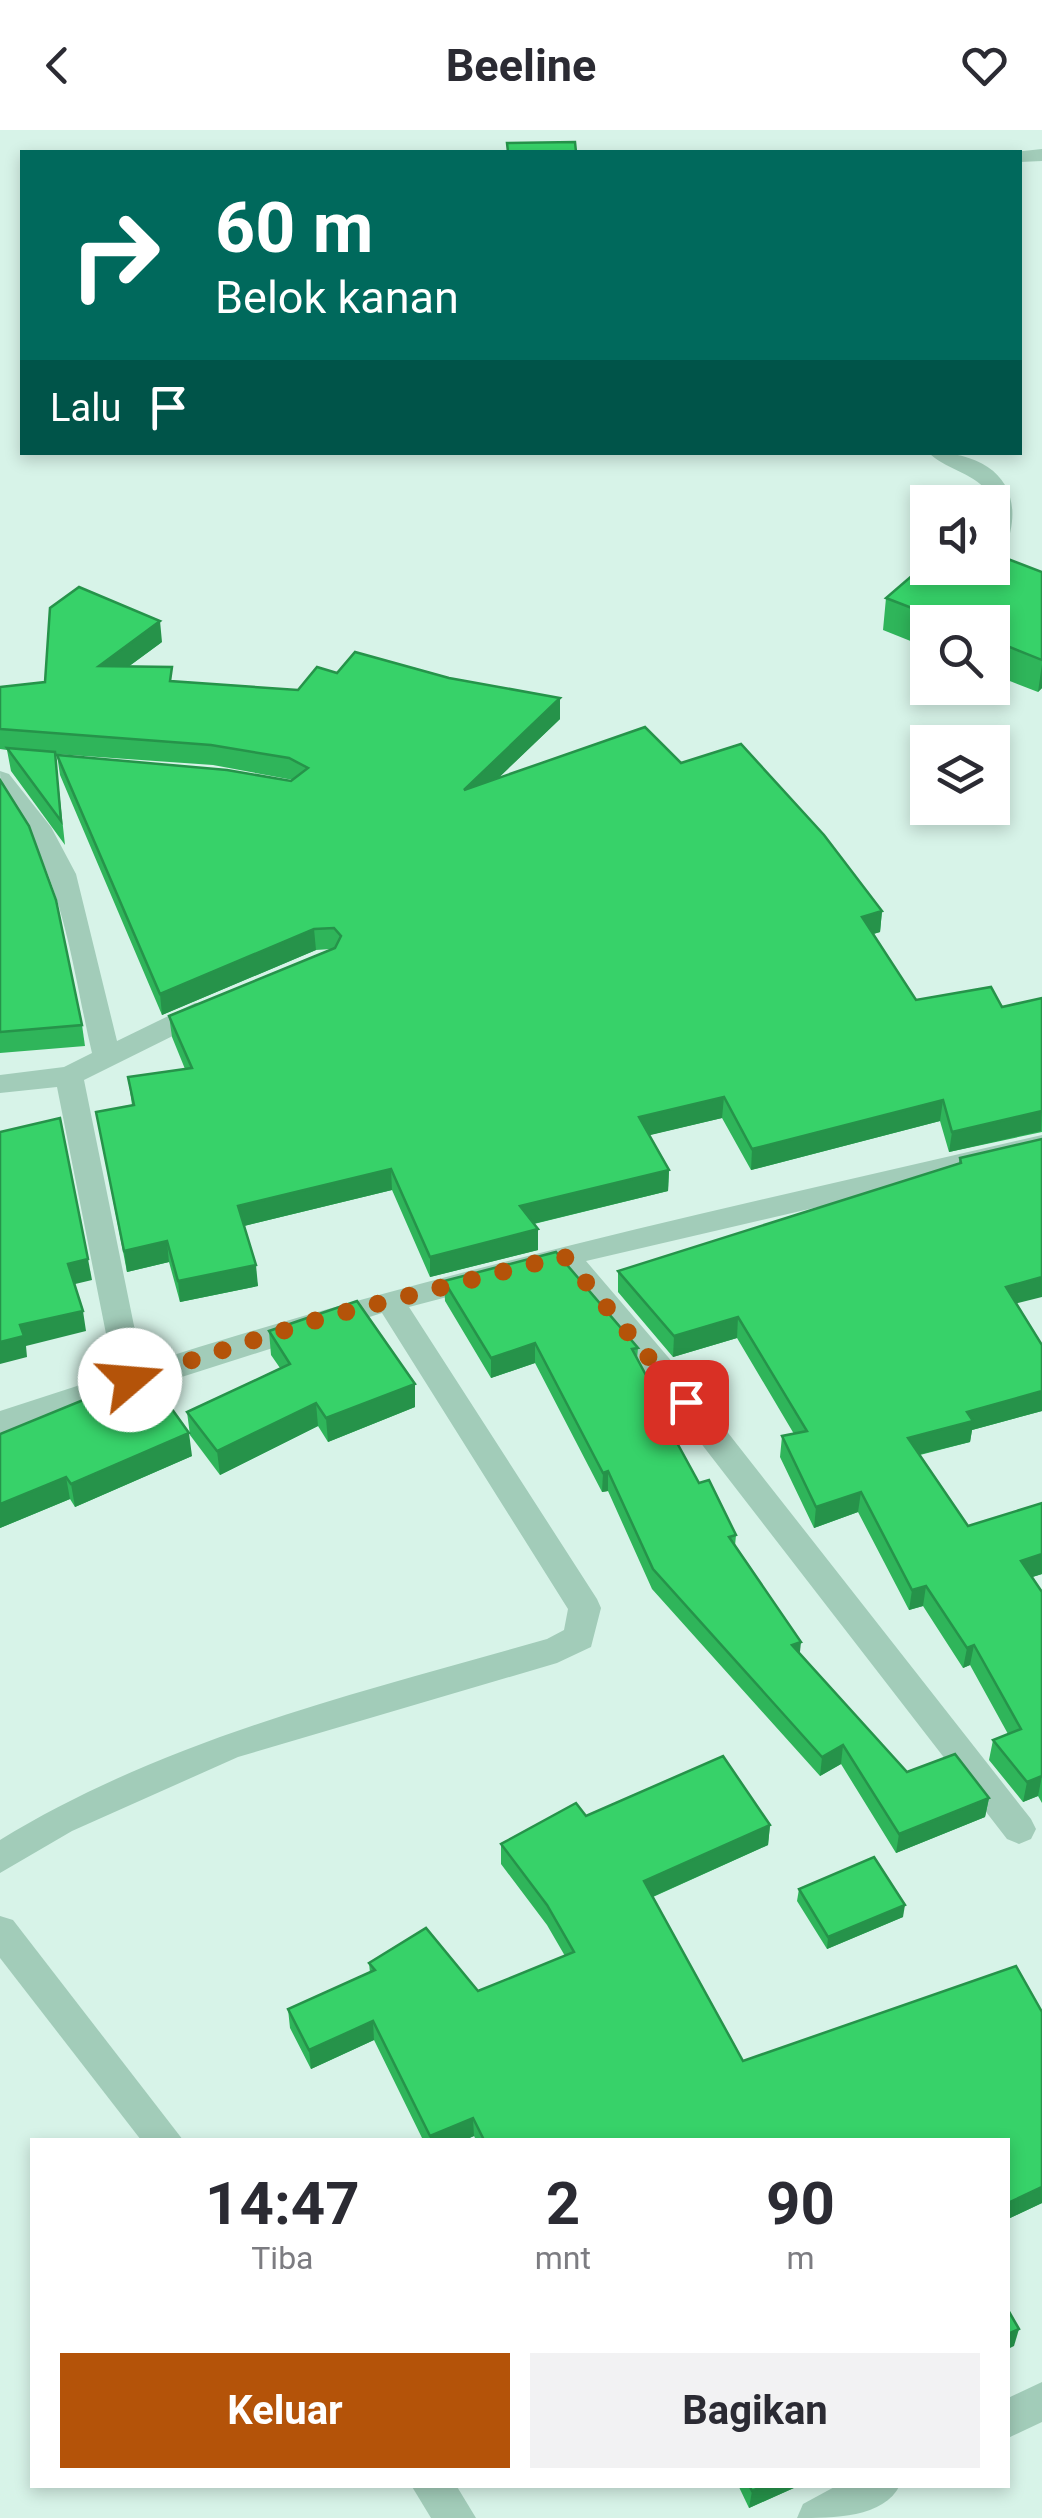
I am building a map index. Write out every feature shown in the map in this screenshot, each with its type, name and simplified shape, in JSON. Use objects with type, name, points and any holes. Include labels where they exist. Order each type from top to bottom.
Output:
[{"type":"street","points":[[945,455],[986,474],[998,486],[1007,524],[993,552],[1006,573],[1042,588]]},
{"type":"street","points":[[6,766],[63,874],[106,1057]]},
{"type":"street","points":[[0,1084],[69,1076],[164,1026],[236,996]]},
{"type":"street","points":[[69,1076],[130,1380]]},
{"type":"street","points":[[0,1423],[390,1301],[564,1256],[1042,1146]]},
{"type":"street","points":[[564,1256],[675,1387],[1019,1829]]},
{"type":"street","points":[[0,1858],[60,1821],[230,1745],[557,1650],[579,1638],[585,1608],[390,1301]]},
{"type":"street","points":[[0,1932],[162,2138]]},
{"type":"street","points":[[1010,2418],[1042,2401]]},
{"type":"street","points":[[434,2488],[456,2518]]},
{"type":"street","points":[[817,2518],[874,2488]]},
{"type":"building","points":[[575,142],[576,150],[508,150],[507,143]]},
{"type":"building","points":[[1010,560],[1042,572],[1042,660],[1010,647],[1010,605],[910,607],[886,598],[910,577],[910,585],[1010,585]]},
{"type":"building","points":[[79,587],[160,621],[99,666],[172,667],[170,681],[298,690],[317,667],[337,673],[355,652],[449,678],[560,698],[464,790],[645,727],[681,763],[741,744],[824,835],[882,911],[862,917],[916,1000],[991,987],[1002,1007],[1042,998],[1042,1111],[952,1132],[943,1100],[752,1149],[724,1097],[639,1117],[669,1170],[520,1206],[538,1229],[430,1257],[391,1169],[238,1206],[256,1265],[178,1281],[167,1241],[124,1251],[96,1112],[134,1105],[128,1077],[192,1068],[169,1016],[335,948],[341,936],[334,928],[314,929],[160,994],[57,755],[227,770],[291,781],[308,768],[289,758],[211,745],[0,729],[0,687],[45,682],[50,608]]},
{"type":"building","points":[[7,748],[55,752],[61,821]]},
{"type":"building","points":[[0,780],[29,826],[56,900],[82,1025],[0,1032]]},
{"type":"building","points":[[60,1118],[88,1259],[68,1264],[83,1311],[20,1325],[24,1336],[0,1342],[0,1132]]},
{"type":"building","points":[[1042,1139],[1042,1277],[1006,1287],[1042,1345],[1042,1391],[967,1412],[973,1421],[908,1438],[968,1526],[1042,1503],[1042,1554],[1021,1561],[1042,1592],[1042,1776],[1027,1782],[993,1740],[1021,1729],[974,1645],[967,1648],[926,1586],[912,1590],[861,1492],[816,1507],[782,1436],[807,1431],[738,1317],[674,1336],[618,1271],[961,1163],[960,1158]]},
{"type":"building","points":[[556,1252],[638,1348],[632,1349],[663,1407],[658,1408],[699,1483],[709,1480],[736,1535],[729,1537],[801,1642],[792,1645],[907,1772],[955,1754],[989,1798],[899,1834],[843,1745],[822,1757],[653,1569],[608,1471],[603,1473],[535,1343],[491,1358],[444,1281]]},
{"type":"building","points":[[357,1301],[415,1384],[326,1418],[316,1403],[217,1451],[187,1412],[290,1364],[269,1331]]},
{"type":"building","points":[[144,1370],[189,1433],[71,1484],[66,1477],[0,1504],[0,1434],[98,1394],[95,1391]]},
{"type":"building","points":[[723,1756],[770,1825],[644,1881],[743,2061],[1016,1966],[1042,2012],[1042,2187],[1010,2202],[1010,2138],[483,2138],[473,2118],[430,2136],[373,2021],[309,2050],[288,2009],[375,1970],[369,1963],[426,1928],[478,1991],[574,1952],[547,1905],[501,1844],[576,1803],[586,1816]]},
{"type":"building","points":[[874,1857],[905,1905],[828,1937],[799,1889]]},
{"type":"building","points":[[1010,2313],[1019,2329],[1010,2333]]},
{"type":"route","points":[[130,1380],[326,1317],[564,1256],[686,1402]]}]
